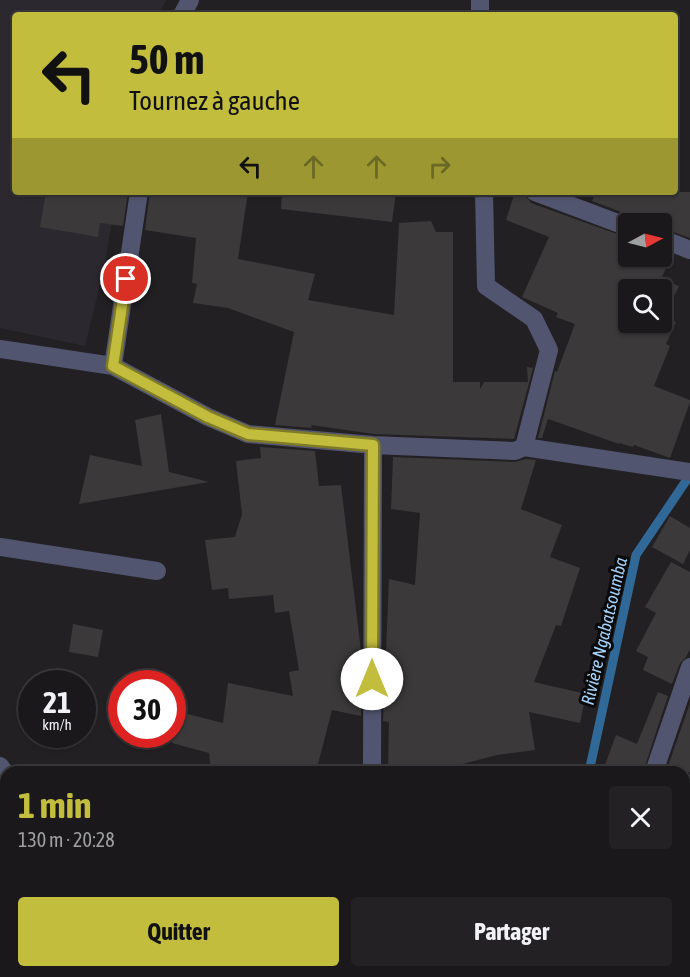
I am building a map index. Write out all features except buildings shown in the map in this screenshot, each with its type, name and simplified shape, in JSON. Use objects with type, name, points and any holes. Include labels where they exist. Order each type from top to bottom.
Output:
[{"type":"street","points":[[113,366],[139,195]]},
{"type":"street","points":[[484,195],[486,286],[534,320],[549,350],[524,447]]},
{"type":"street","points":[[543,195],[618,223]]},
{"type":"street","points":[[672,243],[690,250]]},
{"type":"street","points":[[0,349],[113,366],[208,417],[248,434],[373,445],[515,451],[524,447],[657,465],[690,472]]},
{"type":"street","points":[[372,766],[373,445]]},
{"type":"street","points":[[0,548],[157,571]]},
{"type":"street","points":[[656,766],[690,667]]},
{"type":"shaded area","points":[[0,0],[166,0],[160,12],[12,12],[12,195],[116,195],[104,268],[85,346],[0,328]]},
{"type":"waterway","name":"Rivière Ngabatsoumba","points":[[590,766],[636,555],[690,475]]},
{"type":"route","points":[[126,279],[113,366],[160,393],[248,434],[373,445],[372,679]]}]
